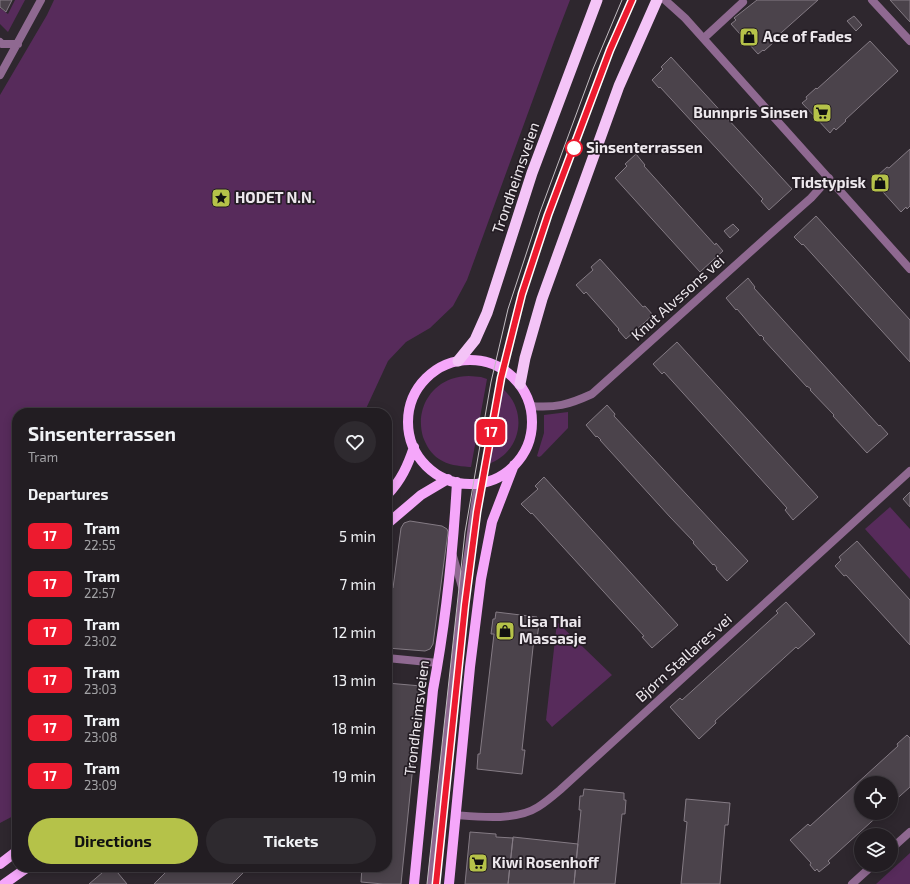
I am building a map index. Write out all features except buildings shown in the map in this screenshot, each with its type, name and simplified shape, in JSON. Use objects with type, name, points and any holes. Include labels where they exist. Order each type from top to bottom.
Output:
[{"type":"highway","name":"Trondheimsveien","points":[[458,361],[475,340],[487,313],[532,173],[578,47],[597,0]]},
{"type":"highway","points":[[520,384],[525,358],[542,298],[619,86],[657,0]]},
{"type":"main road","points":[[470,360],[490,363],[495,367],[503,369],[520,384],[530,406],[532,422],[530,438],[526,448],[514,465],[506,472],[491,480],[478,483],[453,480],[438,474],[420,457],[410,436],[409,426],[411,404],[421,384],[437,369],[458,361],[470,360]]},
{"type":"main road","points":[[392,488],[409,463],[414,447]]},
{"type":"main road","points":[[448,884],[470,667],[481,579],[492,522],[514,465]]},
{"type":"main road","points":[[392,520],[421,495],[453,480]]},
{"type":"main road","name":"Trondheimsveien","points":[[414,884],[433,690],[452,555],[453,480]]},
{"type":"main road","points":[[0,864],[12,855]]},
{"type":"main road","points":[[4,884],[21,872]]},
{"type":"street","points":[[0,75],[41,0]]},
{"type":"street","points":[[665,0],[686,18],[910,269]]},
{"type":"street","points":[[872,0],[910,41]]},
{"type":"street","points":[[704,38],[743,2]]},
{"type":"street","points":[[0,42],[2,44],[18,44]]},
{"type":"street","name":"Knut Alvssons vei","points":[[530,406],[557,407],[572,403],[592,394],[810,198],[829,178]]},
{"type":"street","name":"Bjørn Stallares vei","points":[[455,815],[484,818],[515,815],[537,808],[560,790],[910,472]]},
{"type":"street","points":[[431,884],[463,589],[478,483]]},
{"type":"street","name":"Trondheimsveien","points":[[452,555],[463,589]]},
{"type":"street","points":[[392,658],[438,663]]},
{"type":"street","points":[[898,843],[910,832]]},
{"type":"street","points":[[852,884],[865,872]]},
{"type":"shaded area","points":[[15,0],[25,0],[8,32],[0,24],[0,8],[8,14]]},
{"type":"shaded area","points":[[54,0],[570,0],[467,280],[453,306],[430,328],[406,342],[388,361],[366,408],[12,408],[12,817],[0,823],[0,95],[47,15]]},
{"type":"shaded area","points":[[469,376],[487,379],[471,467],[450,464],[436,457],[426,443],[421,428],[422,410],[425,402],[436,388],[451,379]]},
{"type":"shaded area","points":[[503,389],[511,398],[516,409],[518,431],[514,442],[508,451],[499,459],[488,464]]},
{"type":"shaded area","points":[[568,412],[568,428],[541,456],[537,456],[544,433],[544,415]]},
{"type":"shaded area","points":[[890,507],[910,529],[910,579],[865,529]]},
{"type":"shaded area","points":[[557,622],[612,675],[552,727],[546,720]]},
{"type":"shaded area","points":[[910,853],[910,884],[876,884],[889,872],[898,872],[898,864]]},
{"type":"tram line","points":[[427,884],[465,532],[491,382],[508,309],[540,212],[593,69],[622,0]]},
{"type":"tram line","points":[[436,884],[470,567],[485,461],[503,369],[522,294],[548,215],[610,50],[632,0]]},
{"type":"tram line","name":"17","points":[[436,884],[465,605],[477,512],[501,378],[522,294],[548,215],[610,50],[632,0]]},
{"type":"place","name":"Ace of Fades","points":[[749,37]]},
{"type":"place","name":"Bunnpris Sinsen","points":[[822,113]]},
{"type":"place","name":"Sinsenterrassen","points":[[574,148]]},
{"type":"place","name":"Tidstypisk","points":[[880,183]]},
{"type":"place","name":"HODET N.N.","points":[[221,198]]},
{"type":"place","name":"Lisa Thai Massasje","points":[[505,631]]},
{"type":"place","name":"Kiwi Rosenhoff","points":[[478,863]]}]
